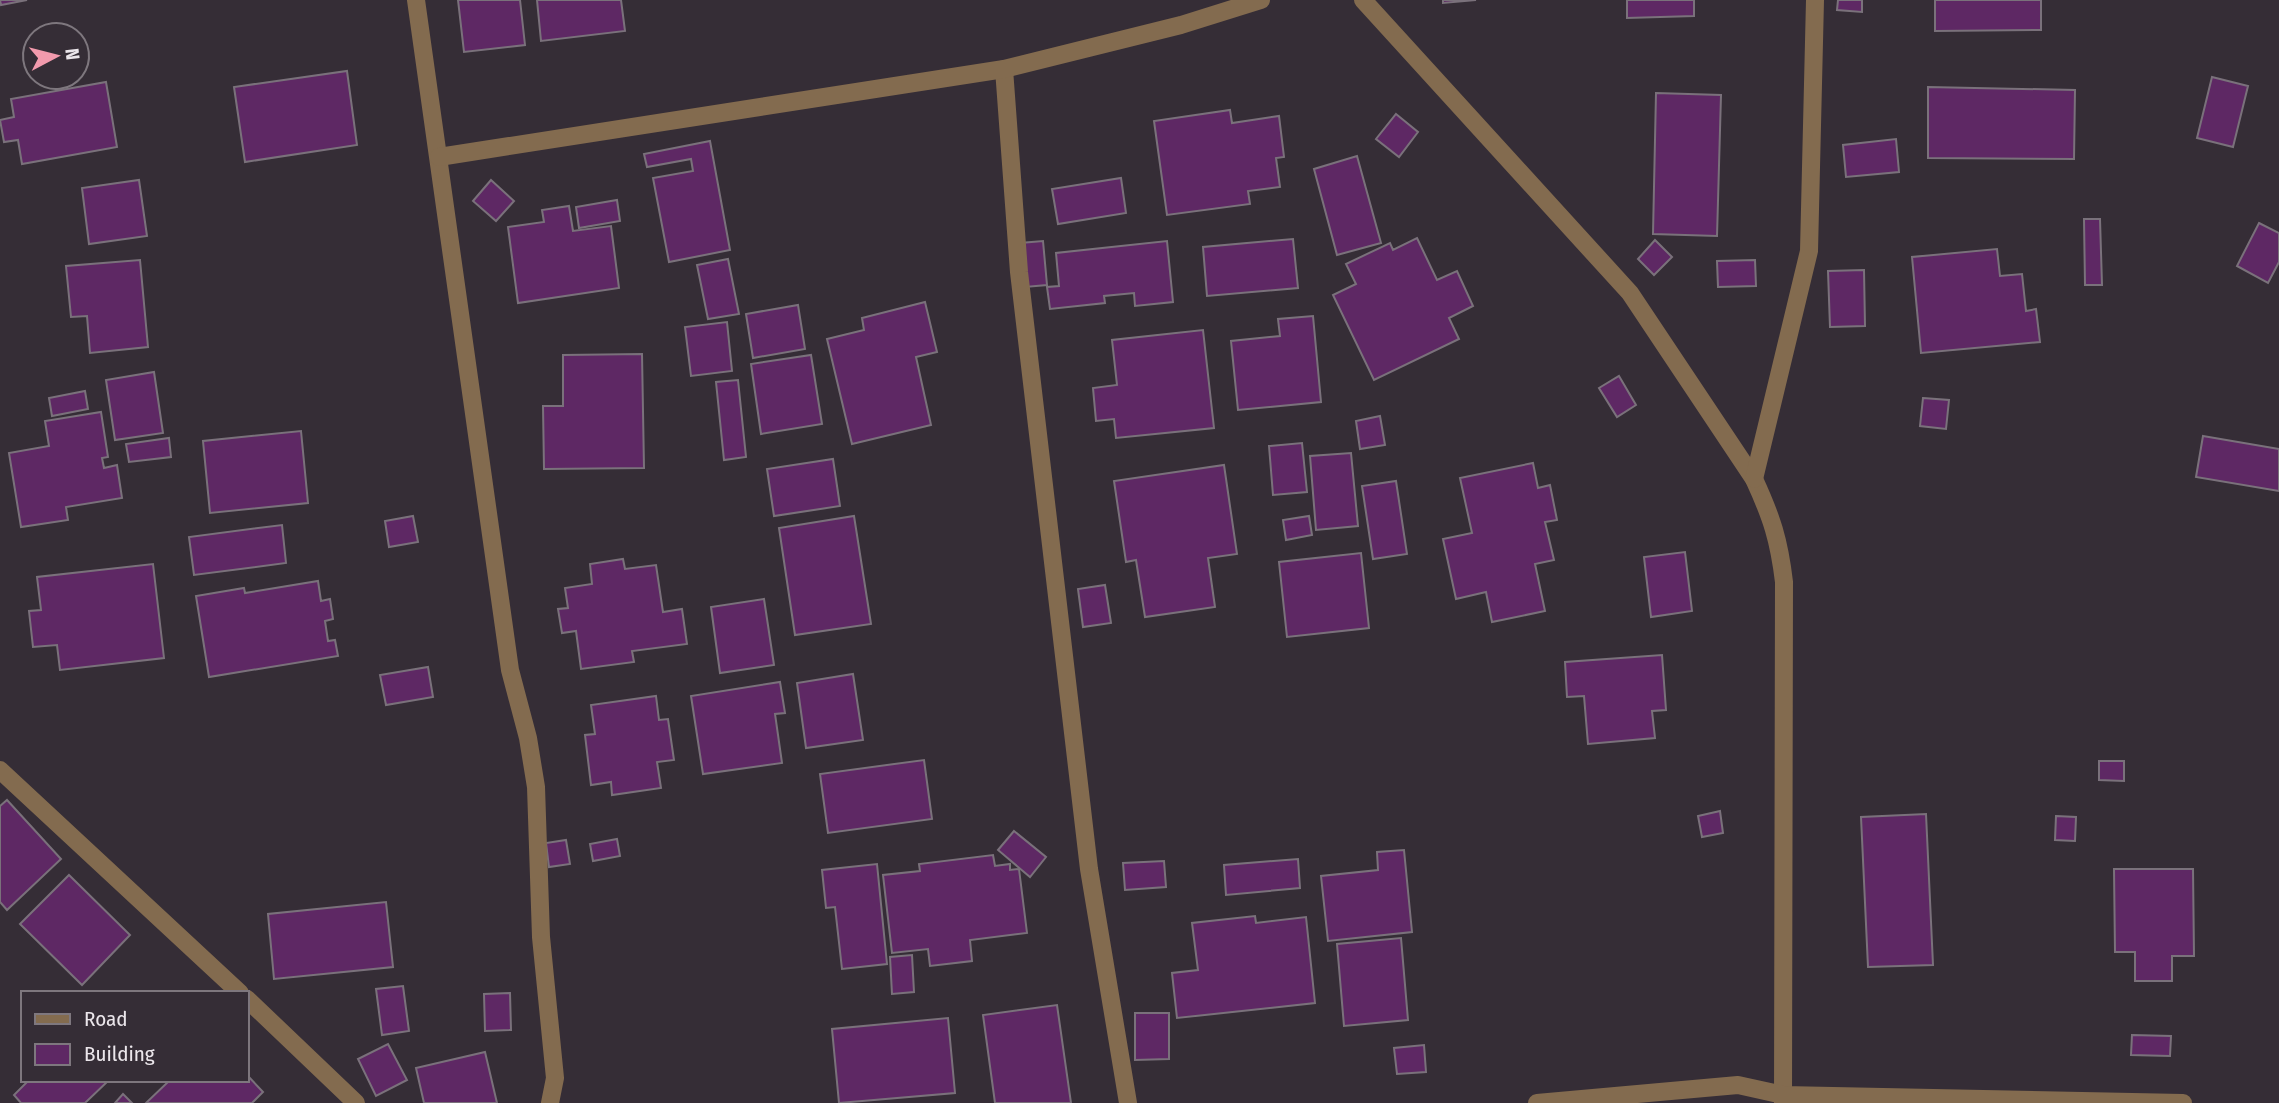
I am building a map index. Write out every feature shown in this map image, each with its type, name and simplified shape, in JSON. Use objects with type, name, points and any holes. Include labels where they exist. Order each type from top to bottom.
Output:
[{"type":"street","points":[[416,0],[510,670],[528,738],[536,787],[541,937],[555,1078],[550,1103]]},
{"type":"street","points":[[439,157],[1004,69],[1181,25],[1261,0]]},
{"type":"street","points":[[1363,0],[1630,293],[1754,479],[1768,509],[1779,543],[1784,582],[1783,1099]]},
{"type":"street","points":[[1754,479],[1809,251],[1815,0]]},
{"type":"street","points":[[1004,69],[1020,272],[1089,869],[1128,1103]]},
{"type":"street","points":[[0,770],[238,991]]},
{"type":"street","points":[[248,1000],[356,1103]]},
{"type":"street","points":[[1537,1103],[1738,1085],[1783,1099],[2183,1103]]},
{"type":"building","points":[[0,0],[27,0],[1,5]]},
{"type":"building","points":[[458,0],[520,0],[525,45],[464,52]]},
{"type":"building","points":[[537,0],[621,0],[625,31],[541,41]]},
{"type":"building","points":[[1443,0],[1476,0],[1443,3]]},
{"type":"building","points":[[1627,0],[1694,0],[1694,16],[1627,18]]},
{"type":"building","points":[[1838,0],[1862,0],[1862,12],[1837,10]]},
{"type":"building","points":[[1935,0],[2041,0],[2041,30],[1935,31]]},
{"type":"building","points":[[347,71],[357,145],[245,162],[234,87]]},
{"type":"building","points":[[2212,77],[2248,86],[2233,147],[2197,138]]},
{"type":"building","points":[[106,82],[117,147],[22,164],[18,140],[4,142],[0,120],[14,117],[11,99],[56,91],[91,91],[91,85]]},
{"type":"building","points":[[1928,87],[2075,90],[2074,159],[1928,158]]},
{"type":"building","points":[[1656,93],[1721,95],[1717,236],[1653,234]]},
{"type":"building","points":[[1230,110],[1232,123],[1279,116],[1284,157],[1276,158],[1280,187],[1248,191],[1250,204],[1167,215],[1154,121]]},
{"type":"building","points":[[1396,114],[1418,132],[1399,157],[1376,139]]},
{"type":"building","points":[[1896,139],[1899,172],[1846,177],[1843,145]]},
{"type":"building","points":[[710,141],[730,250],[669,262],[653,178],[693,171],[691,159],[647,167],[644,154]]},
{"type":"building","points":[[1357,156],[1381,243],[1337,255],[1314,169]]},
{"type":"building","points":[[1121,178],[1126,213],[1058,224],[1052,189]]},
{"type":"building","points":[[139,180],[147,236],[89,244],[82,188]]},
{"type":"building","points":[[491,180],[514,201],[496,221],[473,201]]},
{"type":"building","points":[[617,200],[620,221],[579,228],[576,207]]},
{"type":"building","points":[[569,206],[573,231],[611,226],[619,288],[518,303],[508,227],[544,222],[542,210]]},
{"type":"building","points":[[2084,219],[2100,219],[2102,285],[2085,285]]},
{"type":"building","points":[[2259,223],[2279,233],[2279,262],[2268,283],[2237,266]]},
{"type":"building","points":[[1417,238],[1437,280],[1457,271],[1473,306],[1449,318],[1459,339],[1374,380],[1333,295],[1356,284],[1346,264],[1390,243],[1393,250]]},
{"type":"building","points":[[1293,239],[1298,288],[1207,296],[1203,247]]},
{"type":"building","points":[[1655,240],[1672,257],[1654,275],[1638,259]]},
{"type":"building","points":[[1043,241],[1047,285],[1025,287],[1020,243]]},
{"type":"building","points":[[1167,241],[1173,302],[1135,306],[1134,293],[1104,296],[1105,303],[1050,309],[1047,287],[1059,286],[1056,253]]},
{"type":"building","points":[[1997,249],[2000,276],[2022,274],[2026,311],[2036,309],[2040,342],[1921,353],[1912,257]]},
{"type":"building","points":[[728,259],[739,314],[708,319],[697,265]]},
{"type":"building","points":[[140,260],[148,347],[90,353],[87,316],[71,317],[66,266]]},
{"type":"building","points":[[1755,260],[1756,286],[1718,287],[1717,261]]},
{"type":"building","points":[[1864,270],[1865,326],[1830,327],[1828,271]]},
{"type":"building","points":[[925,302],[937,352],[916,357],[931,425],[852,444],[827,339],[864,330],[862,318]]},
{"type":"building","points":[[798,305],[805,349],[753,358],[746,314]]},
{"type":"building","points":[[1313,316],[1321,402],[1238,410],[1231,341],[1280,336],[1278,319]]},
{"type":"building","points":[[727,322],[732,371],[691,376],[685,327]]},
{"type":"building","points":[[1203,330],[1214,428],[1116,438],[1114,419],[1096,421],[1093,388],[1117,385],[1112,340]]},
{"type":"building","points":[[642,354],[644,468],[544,469],[543,406],[563,406],[563,355]]},
{"type":"building","points":[[811,355],[822,424],[761,434],[751,364]]},
{"type":"building","points":[[154,372],[163,433],[115,440],[106,380]]},
{"type":"building","points":[[1619,376],[1636,405],[1617,417],[1599,388]]},
{"type":"building","points":[[738,380],[746,457],[724,460],[716,382]]},
{"type":"building","points":[[85,391],[88,409],[52,416],[49,398]]},
{"type":"building","points":[[1923,398],[1949,400],[1946,429],[1920,426]]},
{"type":"building","points":[[101,412],[108,457],[102,458],[104,468],[117,465],[122,498],[66,507],[68,520],[21,527],[9,453],[49,446],[45,421]]},
{"type":"building","points":[[1380,416],[1385,445],[1360,449],[1356,421]]},
{"type":"building","points":[[301,431],[308,503],[210,513],[203,441]]},
{"type":"building","points":[[2203,436],[2279,449],[2279,491],[2196,477]]},
{"type":"building","points":[[169,438],[171,457],[129,462],[126,444]]},
{"type":"building","points":[[1302,443],[1307,492],[1273,495],[1269,446]]},
{"type":"building","points":[[1351,453],[1358,526],[1316,530],[1310,456]]},
{"type":"building","points":[[833,459],[840,506],[774,516],[767,469]]},
{"type":"building","points":[[1533,463],[1538,488],[1550,485],[1557,520],[1545,522],[1554,560],[1535,564],[1545,611],[1492,622],[1486,592],[1456,599],[1443,539],[1472,533],[1460,478]]},
{"type":"building","points":[[1224,465],[1237,554],[1208,558],[1215,607],[1145,617],[1136,560],[1126,562],[1114,481]]},
{"type":"building","points":[[1396,481],[1407,554],[1373,559],[1362,486]]},
{"type":"building","points":[[413,516],[418,542],[389,547],[385,521]]},
{"type":"building","points":[[854,516],[871,624],[795,635],[779,528]]},
{"type":"building","points":[[1309,516],[1312,535],[1286,540],[1283,520]]},
{"type":"building","points":[[282,525],[286,563],[194,575],[189,537]]},
{"type":"building","points":[[1685,552],[1692,611],[1651,617],[1644,557]]},
{"type":"building","points":[[1361,553],[1369,628],[1287,637],[1279,562]]},
{"type":"building","points":[[623,559],[625,569],[656,565],[663,612],[682,609],[687,644],[632,651],[634,662],[581,669],[576,631],[562,633],[558,609],[568,608],[565,588],[592,584],[590,564]]},
{"type":"building","points":[[153,564],[164,658],[60,670],[57,645],[33,647],[29,611],[41,610],[37,577]]},
{"type":"building","points":[[318,581],[321,601],[330,599],[333,619],[325,621],[328,641],[335,640],[338,656],[209,677],[196,596],[244,588],[245,593]]},
{"type":"building","points":[[1105,585],[1111,623],[1083,627],[1078,589]]},
{"type":"building","points":[[764,599],[774,665],[720,673],[711,607]]},
{"type":"building","points":[[1662,655],[1666,710],[1652,711],[1655,738],[1588,744],[1584,696],[1567,697],[1565,662]]},
{"type":"building","points":[[428,667],[433,697],[386,705],[380,675]]},
{"type":"building","points":[[853,674],[863,740],[806,748],[797,683]]},
{"type":"building","points":[[780,682],[785,713],[775,714],[782,763],[703,774],[691,696]]},
{"type":"building","points":[[656,696],[659,720],[668,719],[674,760],[657,762],[661,788],[612,795],[611,782],[591,785],[585,735],[595,734],[591,705]]},
{"type":"building","points":[[924,760],[932,819],[828,833],[820,774]]},
{"type":"building","points":[[2099,761],[2124,761],[2124,781],[2099,780]]},
{"type":"building","points":[[7,800],[61,859],[7,910],[0,902],[0,806]]},
{"type":"building","points":[[1720,811],[1723,833],[1702,837],[1698,816]]},
{"type":"building","points":[[1926,814],[1933,965],[1868,967],[1861,817]]},
{"type":"building","points":[[2056,816],[2076,817],[2075,841],[2055,840]]},
{"type":"building","points":[[1014,831],[1046,857],[1030,877],[998,850]]},
{"type":"building","points":[[617,839],[620,856],[593,861],[590,844]]},
{"type":"building","points":[[566,840],[570,864],[549,867],[546,843]]},
{"type":"building","points":[[1404,850],[1412,932],[1328,941],[1321,876],[1378,870],[1377,852]]},
{"type":"building","points":[[993,855],[995,866],[1010,864],[1010,870],[1019,869],[1027,933],[970,940],[972,961],[930,966],[928,949],[892,953],[883,875],[920,871],[919,864]]},
{"type":"building","points":[[1298,859],[1300,888],[1226,895],[1224,865]]},
{"type":"building","points":[[1164,861],[1166,887],[1125,890],[1123,863]]},
{"type":"building","points":[[877,864],[887,964],[842,969],[835,907],[826,908],[822,870]]},
{"type":"building","points":[[2114,869],[2193,869],[2194,956],[2172,956],[2172,981],[2135,981],[2135,952],[2115,952]]},
{"type":"building","points":[[69,875],[130,935],[82,985],[20,924]]},
{"type":"building","points":[[386,902],[393,967],[274,979],[268,914]]},
{"type":"building","points":[[1255,916],[1256,923],[1306,917],[1315,1003],[1177,1018],[1172,973],[1198,970],[1192,923]]},
{"type":"building","points":[[1401,938],[1408,1020],[1344,1026],[1337,944]]},
{"type":"building","points":[[912,955],[914,992],[892,994],[890,957]]},
{"type":"building","points":[[403,986],[409,1031],[382,1035],[376,989]]},
{"type":"building","points":[[510,993],[511,1030],[485,1031],[484,994]]},
{"type":"building","points":[[1057,1005],[1071,1103],[995,1103],[983,1015]]},
{"type":"building","points":[[1135,1013],[1169,1013],[1169,1059],[1135,1060]]},
{"type":"building","points":[[948,1018],[955,1093],[839,1103],[832,1029]]},
{"type":"building","points":[[2132,1035],[2171,1036],[2170,1056],[2131,1055]]},
{"type":"building","points":[[388,1044],[407,1080],[376,1096],[358,1059]]},
{"type":"building","points":[[1424,1045],[1426,1072],[1397,1074],[1394,1048]]},
{"type":"building","points":[[485,1052],[497,1103],[424,1103],[416,1068]]},
{"type":"building","points":[[248,1076],[263,1092],[252,1103],[146,1103],[168,1082],[248,1082]]},
{"type":"building","points":[[27,1082],[107,1082],[85,1103],[21,1103],[14,1095]]},
{"type":"building","points":[[123,1094],[132,1103],[115,1103]]}]
